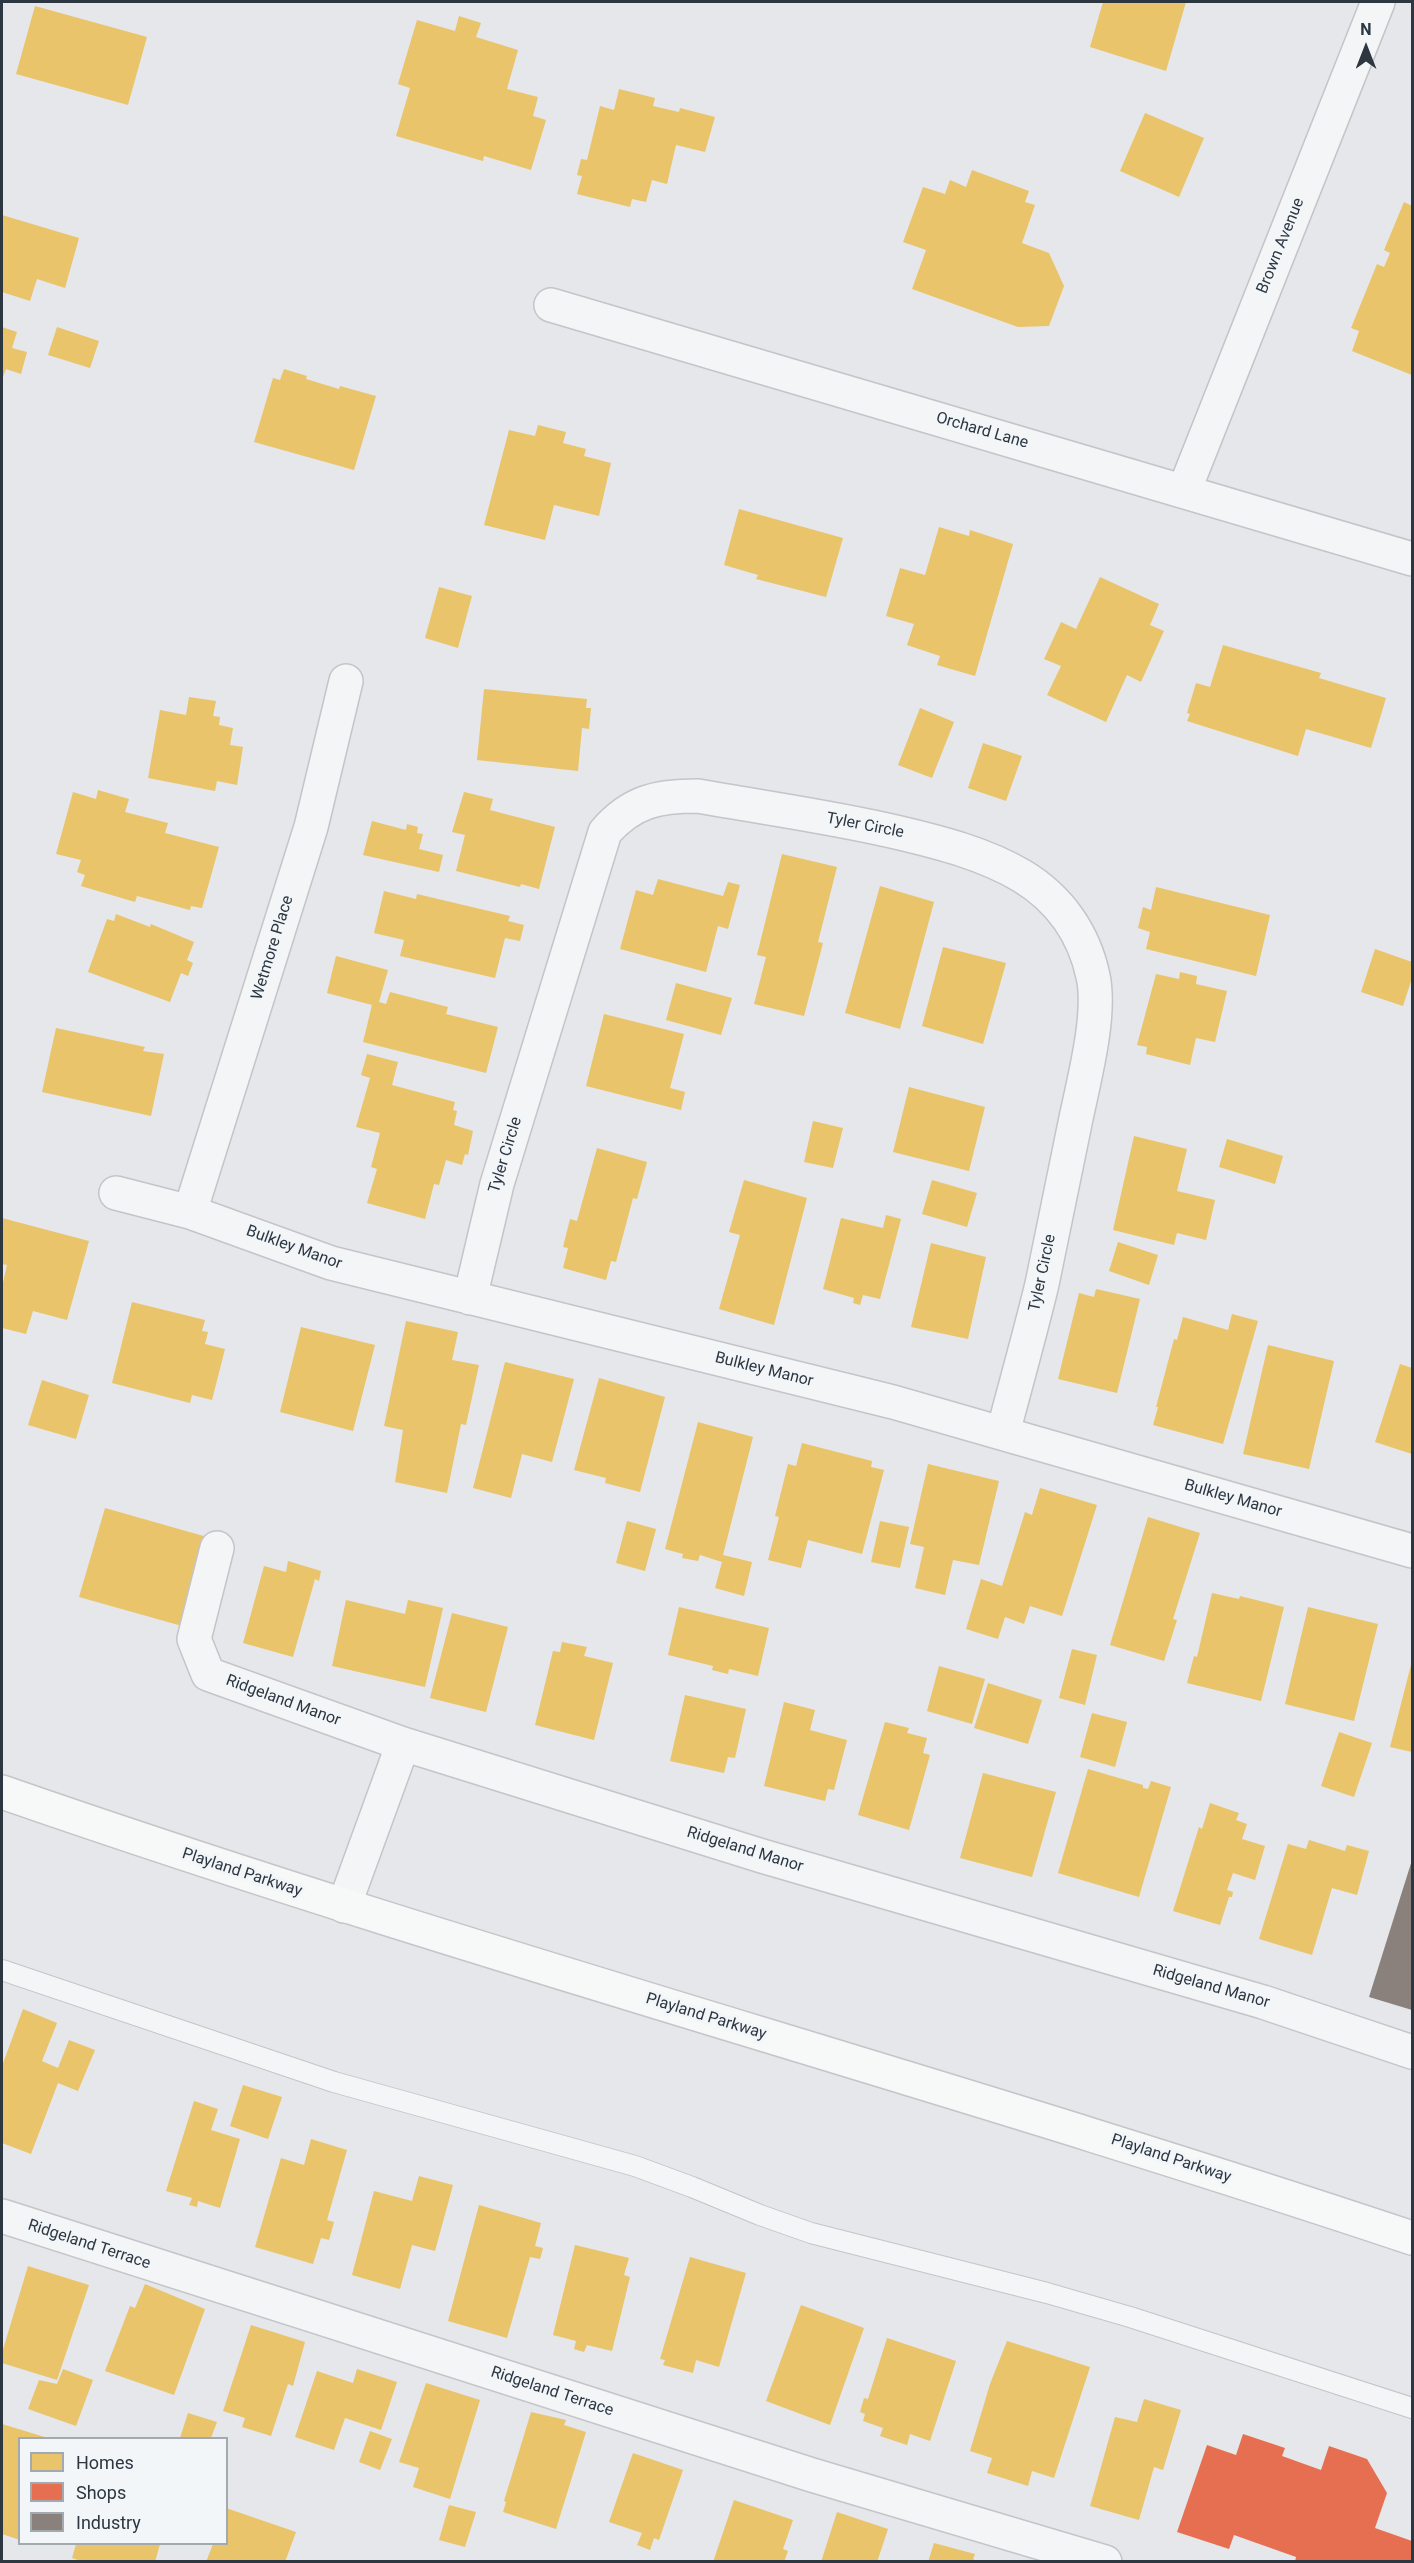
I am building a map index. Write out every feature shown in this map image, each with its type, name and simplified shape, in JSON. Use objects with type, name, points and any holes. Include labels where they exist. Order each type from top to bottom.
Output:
[{"type":"main road","name":"Playland Parkway","points":[[2,1792],[146,1842],[344,1906],[1138,2149],[1413,2238]]},
{"type":"street","name":"Brown Avenue","points":[[1184,491],[1378,2]]},
{"type":"street","name":"Orchard Lane","points":[[551,305],[1413,559]]},
{"type":"street","name":"Wetmore Place","points":[[190,1212],[311,827],[346,681]]},
{"type":"street","name":"Tyler Circle","points":[[470,1298],[496,1184],[605,832],[619,816],[644,802],[670,796],[698,796],[866,825],[919,837],[972,852],[1022,876],[1049,896],[1070,919],[1084,946],[1094,978],[1094,1015],[1086,1069],[1042,1283],[1004,1433]]},
{"type":"street","name":"Bulkley Manor","points":[[116,1193],[190,1212],[331,1263],[893,1402],[1413,1551]]},
{"type":"street","name":"Ridgeland Manor","points":[[217,1548],[194,1639],[208,1674],[403,1744],[762,1856],[1263,2002],[1413,2052]]},
{"type":"street","points":[[344,1906],[403,1744]]},
{"type":"street","name":"Ridgeland Terrace","points":[[2,2216],[812,2475],[1105,2562]]},
{"type":"lane","points":[[2,1970],[334,2082],[635,2166],[760,2216],[811,2233],[1109,2311],[1413,2409]]},
{"type":"building: Homes","points":[[1103,2],[1186,2],[1166,71],[1090,47]]},
{"type":"building: Homes","points":[[35,6],[147,37],[128,105],[16,74]]},
{"type":"building: Homes","points":[[459,16],[481,23],[476,37],[518,50],[507,89],[538,97],[533,116],[546,120],[531,170],[484,156],[483,161],[396,136],[410,88],[398,84],[417,20],[455,31]]},
{"type":"building: Homes","points":[[619,89],[655,98],[653,106],[679,112],[680,108],[715,117],[705,152],[676,145],[667,184],[652,180],[646,202],[632,199],[630,207],[577,194],[582,176],[577,175],[581,159],[587,160],[600,106],[614,110]]},
{"type":"building: Homes","points":[[1145,113],[1204,138],[1179,197],[1120,171]]},
{"type":"building: Homes","points":[[972,170],[1029,191],[1025,202],[1035,205],[1022,243],[1049,253],[1064,286],[1049,326],[1018,327],[912,289],[926,250],[903,242],[923,187],[945,194],[950,180],[966,187]]},
{"type":"building: Homes","points":[[1404,202],[1412,206],[1412,375],[1352,351],[1359,331],[1351,328],[1377,264],[1384,267],[1390,253],[1384,250]]},
{"type":"building: Homes","points":[[2,215],[79,238],[65,288],[37,279],[30,301],[2,292]]},
{"type":"building: Homes","points":[[2,327],[17,332],[12,348],[27,352],[21,374],[6,369],[2,380]]},
{"type":"building: Homes","points":[[57,327],[99,341],[90,368],[48,355]]},
{"type":"building: Homes","points":[[284,369],[307,376],[306,379],[339,389],[340,386],[376,396],[354,470],[254,442],[273,378],[280,380]]},
{"type":"building: Homes","points":[[538,425],[566,432],[563,443],[586,449],[584,456],[611,463],[599,516],[554,505],[545,540],[484,525],[509,430],[535,436]]},
{"type":"building: Homes","points":[[739,509],[843,538],[826,597],[756,579],[758,575],[724,565]]},
{"type":"building: Homes","points":[[939,527],[969,536],[970,530],[1013,544],[975,676],[937,665],[940,656],[907,645],[914,624],[886,616],[900,568],[925,575]]},
{"type":"building: Homes","points":[[1100,577],[1159,604],[1150,625],[1164,631],[1141,682],[1127,675],[1106,722],[1047,695],[1061,666],[1044,659],[1061,622],[1076,629]]},
{"type":"building: Homes","points":[[439,587],[472,596],[458,648],[425,638]]},
{"type":"building: Homes","points":[[1223,645],[1321,673],[1319,678],[1386,698],[1371,748],[1306,729],[1298,756],[1187,721],[1190,714],[1187,713],[1196,683],[1210,687]]},
{"type":"building: Homes","points":[[484,689],[587,699],[586,708],[591,708],[589,729],[582,728],[578,771],[477,760]]},
{"type":"building: Homes","points":[[189,697],[216,701],[213,716],[220,717],[219,725],[233,728],[230,745],[243,747],[237,785],[217,781],[215,791],[148,778],[160,710],[186,715]]},
{"type":"building: Homes","points":[[920,708],[954,722],[932,778],[898,765]]},
{"type":"building: Homes","points":[[983,743],[1022,756],[1006,801],[968,788]]},
{"type":"building: Homes","points":[[98,790],[129,799],[125,812],[168,823],[165,833],[219,847],[202,908],[191,906],[190,910],[137,896],[135,902],[81,886],[85,875],[77,872],[81,860],[56,854],[73,792],[96,799]]},
{"type":"building: Homes","points":[[464,792],[493,799],[490,810],[555,827],[539,889],[521,884],[520,887],[456,871],[465,835],[452,832]]},
{"type":"building: Homes","points":[[372,821],[406,830],[407,824],[418,827],[417,833],[423,834],[419,849],[443,855],[439,872],[363,855]]},
{"type":"building: Homes","points":[[782,854],[837,867],[818,942],[823,943],[804,1016],[754,1004],[766,957],[757,955]]},
{"type":"building: Homes","points":[[658,879],[723,896],[728,882],[740,885],[728,929],[718,926],[706,972],[620,949],[636,890],[653,895]]},
{"type":"building: Homes","points":[[880,886],[934,902],[900,1029],[845,1013]]},
{"type":"building: Homes","points":[[1156,887],[1270,915],[1256,976],[1146,949],[1150,932],[1138,928],[1143,907],[1151,910]]},
{"type":"building: Homes","points":[[384,891],[416,899],[417,894],[510,916],[508,921],[524,925],[520,941],[505,938],[495,978],[400,956],[404,940],[374,933]]},
{"type":"building: Homes","points":[[116,914],[150,927],[151,924],[194,942],[187,960],[193,963],[188,976],[181,973],[170,1002],[88,972],[107,919],[114,921]]},
{"type":"building: Homes","points":[[943,947],[1006,963],[983,1044],[922,1026]]},
{"type":"building: Homes","points":[[1375,949],[1412,962],[1412,978],[1403,1006],[1361,992]]},
{"type":"building: Homes","points":[[336,956],[388,970],[379,1002],[386,1004],[390,992],[448,1007],[446,1014],[498,1027],[486,1073],[363,1042],[372,1005],[327,993]]},
{"type":"building: Homes","points":[[1180,972],[1197,976],[1196,984],[1227,991],[1215,1042],[1196,1038],[1190,1065],[1146,1054],[1147,1047],[1137,1045],[1156,974],[1179,979]]},
{"type":"building: Homes","points":[[676,983],[732,998],[721,1035],[666,1020]]},
{"type":"building: Homes","points":[[604,1014],[684,1034],[670,1088],[685,1092],[681,1110],[586,1086]]},
{"type":"building: Homes","points":[[56,1028],[145,1047],[143,1051],[164,1054],[151,1116],[42,1092]]},
{"type":"building: Homes","points":[[367,1054],[398,1062],[392,1085],[455,1102],[453,1110],[457,1111],[454,1125],[473,1131],[468,1155],[465,1154],[462,1165],[446,1160],[439,1185],[434,1184],[425,1219],[367,1203],[377,1169],[371,1167],[380,1133],[356,1127],[370,1078],[361,1075]]},
{"type":"building: Homes","points":[[909,1087],[985,1107],[969,1171],[893,1152]]},
{"type":"building: Homes","points":[[813,1121],[843,1128],[833,1168],[804,1162]]},
{"type":"building: Homes","points":[[1134,1136],[1187,1149],[1177,1191],[1215,1200],[1206,1240],[1177,1233],[1174,1245],[1113,1230]]},
{"type":"building: Homes","points":[[1227,1139],[1283,1156],[1275,1184],[1219,1167]]},
{"type":"building: Homes","points":[[597,1148],[647,1162],[637,1199],[633,1198],[616,1262],[611,1261],[606,1280],[563,1268],[568,1248],[563,1247],[570,1219],[577,1221]]},
{"type":"building: Homes","points":[[744,1180],[807,1198],[774,1325],[719,1309],[740,1235],[729,1232]]},
{"type":"building: Homes","points":[[932,1180],[977,1193],[967,1227],[922,1214]]},
{"type":"building: Homes","points":[[886,1215],[901,1219],[880,1299],[863,1295],[860,1305],[853,1303],[854,1298],[823,1289],[841,1218],[883,1228]]},
{"type":"building: Homes","points":[[2,1218],[89,1241],[67,1320],[33,1311],[26,1334],[2,1328],[2,1287],[7,1265],[2,1264]]},
{"type":"building: Homes","points":[[1118,1242],[1158,1255],[1149,1285],[1109,1271]]},
{"type":"building: Homes","points":[[931,1243],[986,1257],[968,1339],[911,1327]]},
{"type":"building: Homes","points":[[1096,1289],[1140,1299],[1117,1393],[1058,1379],[1079,1293],[1094,1297]]},
{"type":"building: Homes","points":[[132,1302],[205,1320],[202,1331],[208,1332],[205,1344],[225,1349],[212,1400],[192,1395],[190,1403],[112,1383]]},
{"type":"building: Homes","points":[[1232,1314],[1258,1321],[1223,1444],[1153,1425],[1174,1339],[1177,1340],[1183,1317],[1228,1330]]},
{"type":"building: Homes","points":[[406,1321],[458,1332],[452,1360],[479,1365],[466,1425],[461,1424],[447,1493],[395,1482],[403,1430],[384,1426]]},
{"type":"building: Homes","points":[[301,1327],[375,1345],[353,1431],[280,1412]]},
{"type":"building: Homes","points":[[1268,1345],[1334,1361],[1309,1469],[1243,1454]]},
{"type":"building: Homes","points":[[505,1362],[574,1379],[552,1462],[522,1454],[511,1498],[473,1488]]},
{"type":"building: Homes","points":[[1400,1364],[1412,1368],[1412,1454],[1375,1442]]},
{"type":"building: Homes","points":[[599,1378],[665,1397],[640,1492],[605,1483],[606,1478],[574,1470]]},
{"type":"building: Homes","points":[[42,1380],[89,1395],[76,1439],[28,1425]]},
{"type":"building: Homes","points":[[698,1422],[753,1437],[723,1555],[752,1562],[744,1596],[715,1588],[722,1562],[700,1555],[698,1561],[682,1558],[683,1554],[665,1549]]},
{"type":"building: Homes","points":[[802,1443],[872,1461],[871,1467],[884,1470],[862,1554],[808,1540],[801,1568],[768,1560],[779,1517],[775,1516],[788,1464],[796,1466]]},
{"type":"building: Homes","points":[[928,1464],[999,1481],[979,1565],[953,1560],[945,1595],[915,1588],[924,1547],[910,1544]]},
{"type":"building: Homes","points":[[1040,1488],[1097,1505],[1062,1616],[1030,1606],[1024,1624],[1005,1617],[998,1639],[966,1629],[981,1579],[1002,1586],[1025,1512],[1032,1515]]},
{"type":"building: Homes","points":[[105,1508],[207,1537],[182,1626],[79,1597]]},
{"type":"building: Homes","points":[[1148,1517],[1200,1533],[1173,1619],[1177,1620],[1164,1661],[1110,1645]]},
{"type":"building: Homes","points":[[627,1521],[656,1529],[645,1571],[616,1563]]},
{"type":"building: Homes","points":[[880,1521],[909,1527],[900,1568],[871,1562]]},
{"type":"building: Homes","points":[[288,1561],[321,1571],[319,1581],[315,1579],[293,1657],[243,1643],[264,1566],[286,1572]]},
{"type":"building: Homes","points":[[1212,1593],[1239,1599],[1240,1596],[1284,1607],[1261,1701],[1187,1683],[1194,1656],[1197,1657]]},
{"type":"building: Homes","points":[[346,1600],[405,1614],[408,1600],[443,1608],[425,1687],[332,1666]]},
{"type":"building: Homes","points":[[679,1607],[769,1628],[758,1676],[729,1669],[728,1674],[712,1670],[713,1666],[668,1655]]},
{"type":"building: Homes","points":[[1308,1607],[1378,1624],[1354,1721],[1285,1704]]},
{"type":"building: Homes","points":[[452,1613],[508,1627],[486,1712],[430,1698]]},
{"type":"building: Homes","points":[[562,1642],[587,1647],[584,1656],[613,1663],[594,1740],[535,1725],[553,1651],[560,1652]]},
{"type":"building: Homes","points":[[1072,1649],[1097,1655],[1085,1705],[1059,1698]]},
{"type":"building: Homes","points":[[1412,1661],[1412,1752],[1390,1747]]},
{"type":"building: Homes","points":[[939,1666],[985,1679],[972,1724],[927,1711]]},
{"type":"building: Homes","points":[[988,1683],[1042,1700],[1028,1744],[974,1728]]},
{"type":"building: Homes","points":[[685,1695],[746,1709],[735,1758],[728,1757],[724,1773],[670,1761]]},
{"type":"building: Homes","points":[[784,1702],[815,1710],[810,1730],[847,1740],[834,1790],[828,1789],[825,1801],[764,1786]]},
{"type":"building: Homes","points":[[1092,1713],[1127,1722],[1115,1767],[1080,1757]]},
{"type":"building: Homes","points":[[885,1722],[909,1728],[907,1733],[927,1738],[923,1753],[930,1755],[909,1830],[858,1815]]},
{"type":"building: Homes","points":[[1339,1732],[1372,1743],[1354,1797],[1321,1786]]},
{"type":"building: Homes","points":[[1088,1769],[1143,1785],[1143,1788],[1148,1789],[1151,1781],[1171,1787],[1139,1897],[1058,1873]]},
{"type":"building: Homes","points":[[983,1773],[1056,1792],[1032,1877],[960,1858]]},
{"type":"building: Homes","points":[[1210,1803],[1239,1813],[1236,1820],[1247,1824],[1242,1839],[1265,1846],[1255,1880],[1233,1873],[1227,1890],[1233,1892],[1232,1897],[1229,1897],[1220,1925],[1173,1911],[1199,1827],[1202,1829]]},
{"type":"building: Homes","points":[[1309,1840],[1345,1851],[1347,1845],[1369,1851],[1357,1895],[1332,1888],[1312,1955],[1259,1939],[1288,1844],[1306,1849]]},
{"type":"building: Homes","points":[[23,2009],[57,2023],[42,2061],[58,2068],[69,2040],[95,2050],[78,2091],[58,2083],[31,2154],[2,2143],[2,2066]]},
{"type":"building: Homes","points":[[243,2085],[282,2097],[268,2139],[230,2126]]},
{"type":"building: Homes","points":[[194,2101],[218,2109],[211,2130],[240,2139],[220,2208],[198,2201],[197,2207],[189,2205],[192,2198],[166,2191]]},
{"type":"building: Homes","points":[[311,2139],[347,2150],[327,2220],[334,2222],[329,2240],[321,2238],[313,2264],[255,2247],[281,2158],[304,2165]]},
{"type":"building: Homes","points":[[419,2176],[453,2185],[435,2251],[412,2245],[400,2289],[352,2275],[374,2191],[412,2201]]},
{"type":"building: Homes","points":[[479,2205],[541,2223],[535,2246],[543,2248],[540,2259],[530,2257],[507,2338],[448,2321]]},
{"type":"building: Homes","points":[[575,2245],[629,2258],[624,2275],[630,2277],[612,2351],[587,2345],[584,2352],[574,2349],[576,2341],[553,2335]]},
{"type":"building: Homes","points":[[690,2257],[746,2273],[719,2367],[696,2360],[693,2373],[663,2365],[665,2360],[660,2359]]},
{"type":"building: Homes","points":[[28,2266],[89,2285],[57,2380],[2,2363],[2,2353]]},
{"type":"building: Homes","points":[[145,2284],[205,2309],[174,2395],[105,2371],[130,2306],[135,2308]]},
{"type":"building: Homes","points":[[801,2305],[864,2328],[830,2425],[766,2401]]},
{"type":"building: Homes","points":[[251,2325],[305,2342],[293,2386],[288,2384],[271,2436],[242,2427],[245,2418],[223,2411]]},
{"type":"building: Homes","points":[[887,2338],[956,2361],[930,2441],[910,2434],[907,2445],[880,2436],[883,2428],[863,2421],[865,2414],[860,2412],[864,2398],[868,2399]]},
{"type":"building: Homes","points":[[1007,2341],[1090,2367],[1054,2478],[1032,2471],[1028,2486],[987,2473],[992,2458],[970,2451],[990,2384]]},
{"type":"building: Homes","points":[[63,2369],[93,2380],[76,2426],[28,2409],[39,2380],[57,2384]]},
{"type":"building: Homes","points":[[357,2369],[397,2382],[381,2430],[345,2418],[334,2450],[295,2437],[317,2371],[353,2383]]},
{"type":"building: Homes","points":[[426,2383],[480,2400],[450,2499],[413,2487],[419,2468],[399,2462]]},
{"type":"building: Homes","points":[[1144,2399],[1181,2410],[1163,2470],[1154,2467],[1139,2520],[1090,2506],[1115,2417],[1137,2422]]},
{"type":"building: Homes","points":[[531,2412],[566,2420],[564,2425],[586,2432],[556,2529],[503,2512],[506,2502],[504,2501]]},
{"type":"building: Homes","points":[[188,2413],[217,2422],[211,2437],[180,2437]]},
{"type":"building: Homes","points":[[2,2424],[45,2437],[18,2437],[18,2539],[2,2534]]},
{"type":"building: Homes","points":[[370,2431],[392,2439],[380,2470],[359,2462]]},
{"type":"building: Homes","points":[[633,2453],[683,2470],[659,2540],[654,2538],[650,2550],[637,2545],[642,2533],[609,2522]]},
{"type":"building: Homes","points":[[734,2500],[793,2520],[783,2549],[788,2551],[784,2562],[713,2562]]},
{"type":"building: Homes","points":[[449,2505],[476,2512],[465,2547],[439,2540]]},
{"type":"building: Homes","points":[[228,2509],[296,2532],[285,2562],[206,2562],[213,2545],[228,2545]]},
{"type":"building: Homes","points":[[837,2512],[888,2529],[877,2562],[821,2562]]},
{"type":"building: Homes","points":[[934,2543],[975,2554],[973,2559],[979,2562],[928,2562]]},
{"type":"building: Homes","points":[[76,2545],[160,2545],[155,2562],[84,2562],[72,2558]]},
{"type":"building: Shops","points":[[1243,2434],[1285,2448],[1282,2456],[1321,2470],[1329,2446],[1367,2459],[1387,2493],[1375,2528],[1412,2541],[1412,2562],[1295,2562],[1296,2557],[1234,2535],[1229,2549],[1177,2532],[1207,2445],[1236,2455]]},
{"type":"building: Industry","points":[[1412,1860],[1412,2010],[1369,1997]]}]
